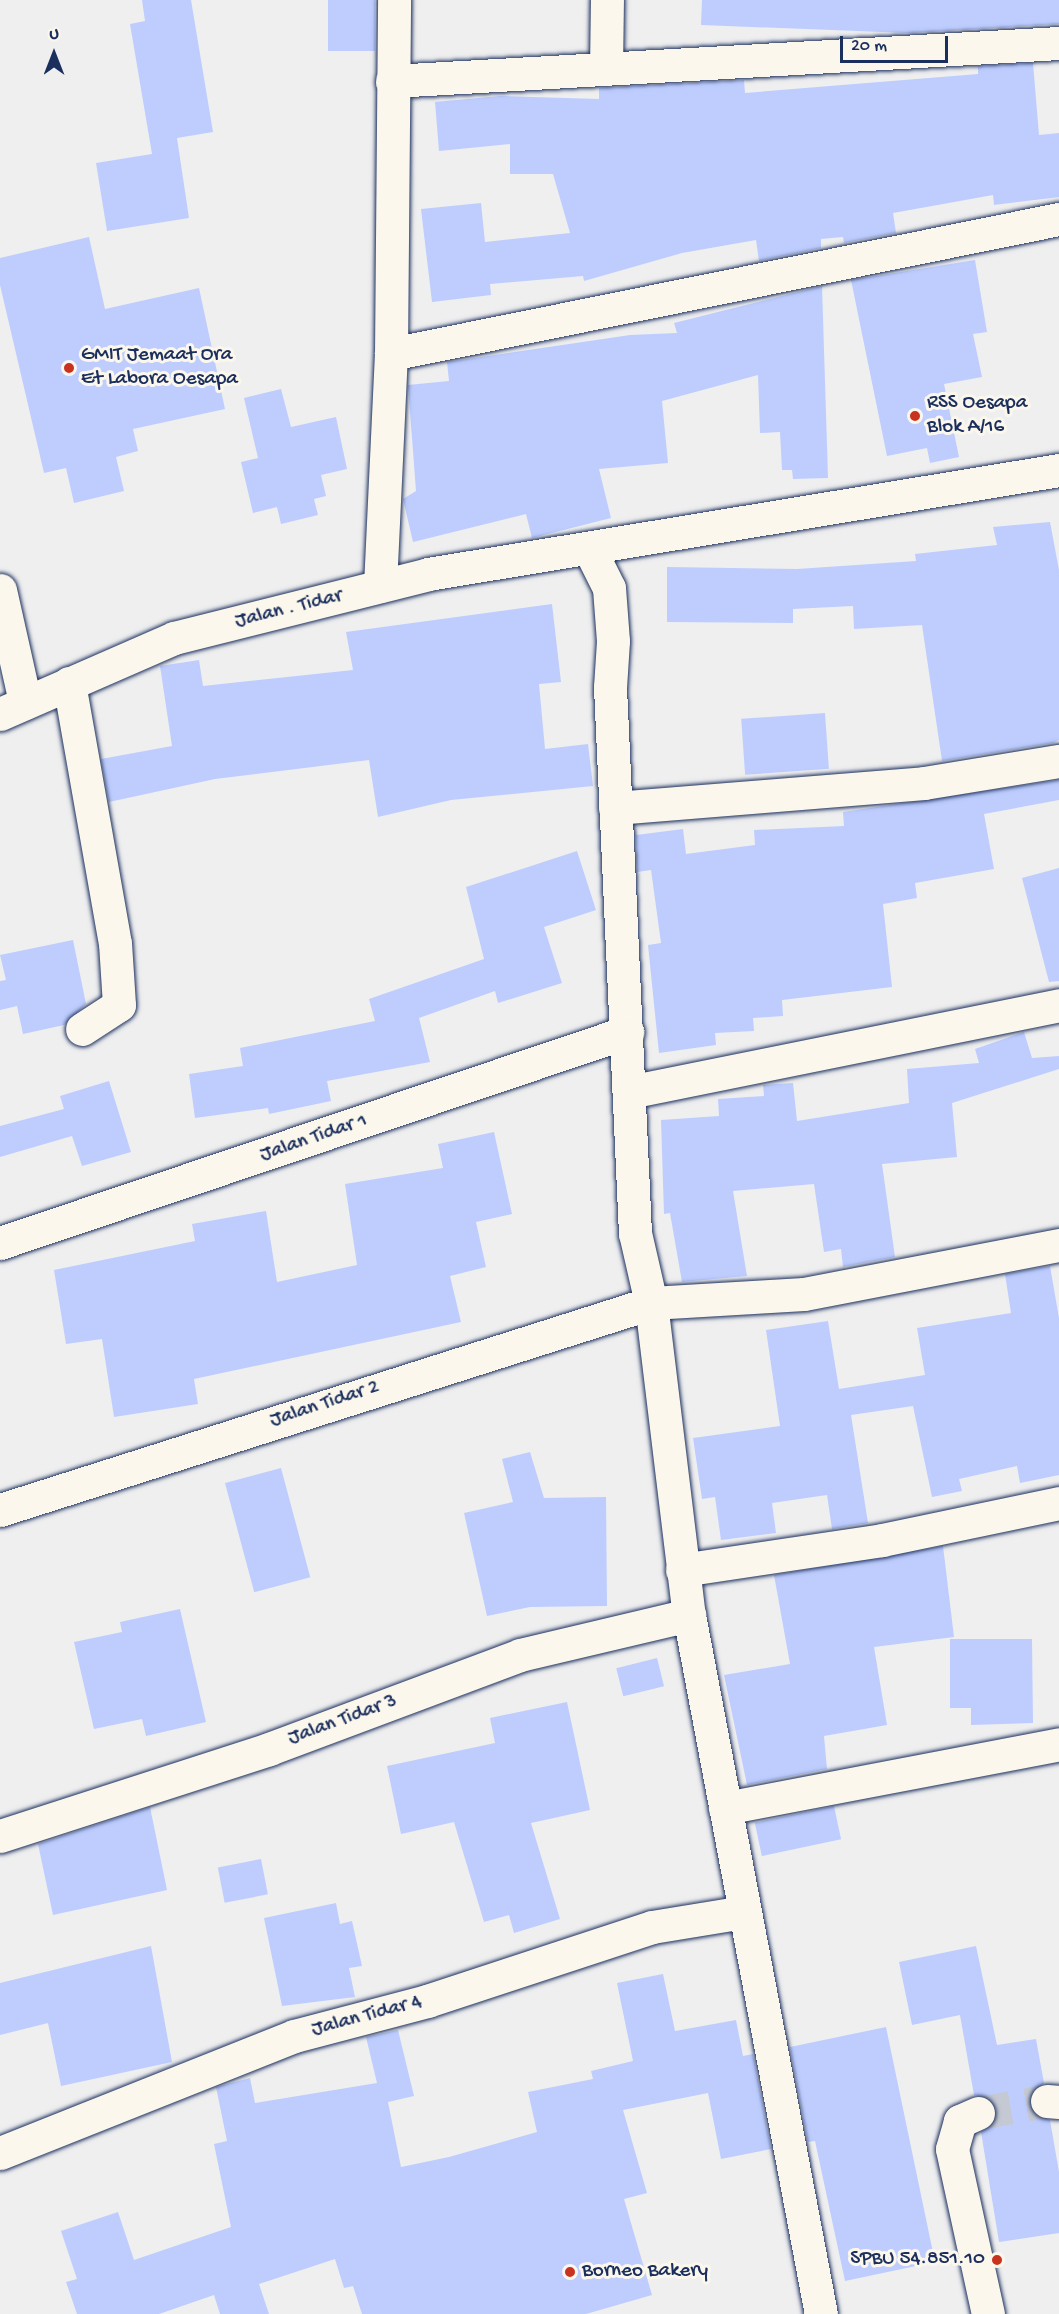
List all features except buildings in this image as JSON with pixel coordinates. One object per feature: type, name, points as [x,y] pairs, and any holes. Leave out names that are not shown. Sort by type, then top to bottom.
[{"type":"street","points":[[380,586],[391,354],[394,0]]},
{"type":"street","points":[[606,69],[607,0]]},
{"type":"street","points":[[392,81],[1059,43]]},
{"type":"street","points":[[391,354],[1059,219]]},
{"type":"street","name":"Jalan . Tidar","points":[[13,708],[174,638],[428,574],[590,550],[1059,470]]},
{"type":"street","points":[[590,550],[609,588],[615,808],[635,1233],[651,1303],[689,1615],[821,2314]]},
{"type":"street","points":[[0,590],[13,708]]},
{"type":"street","points":[[69,683],[115,943],[119,1005],[82,1029]]},
{"type":"street","points":[[615,808],[924,783],[1059,761]]},
{"type":"street","points":[[629,1092],[1059,1005]]},
{"type":"street","name":"Jalan Tidar 1","points":[[0,1243],[627,1032]]},
{"type":"street","name":"Jalan Tidar 2","points":[[0,1510],[651,1303],[804,1294],[1059,1245]]},
{"type":"street","points":[[682,1570],[882,1540],[1059,1503]]},
{"type":"street","name":"Jalan Tidar 3","points":[[0,1836],[269,1749],[520,1655],[689,1615]]},
{"type":"street","points":[[725,1808],[1059,1744]]},
{"type":"street","name":"Jalan Tidar 4","points":[[0,2153],[294,2036],[427,2001],[652,1927],[744,1912]]},
{"type":"street","points":[[978,2113],[960,2121],[952,2149],[988,2314]]},
{"type":"tunnel","points":[[978,2113],[1047,2101]]},
{"type":"place","name":"GMIT Jemaat Ora Et Labora Oesapa","points":[[69,368]]},
{"type":"place","name":"RSS Oesapa Blok A/16","points":[[915,416]]},
{"type":"place","name":"SPBU 54.851.10","points":[[997,2260]]},
{"type":"place","name":"Borneo Bakery","points":[[570,2272]]}]
